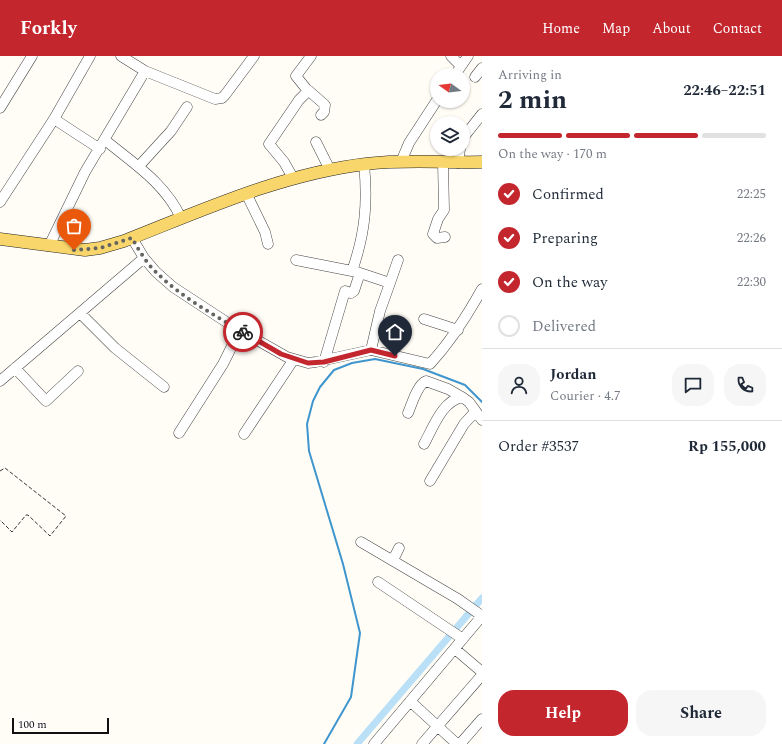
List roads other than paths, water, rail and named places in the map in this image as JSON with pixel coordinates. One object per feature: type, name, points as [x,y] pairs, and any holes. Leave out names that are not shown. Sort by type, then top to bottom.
[{"type":"main road","points":[[0,239],[85,250],[100,248],[132,238],[246,193],[293,178],[364,164],[401,162],[482,162]]},
{"type":"street","points":[[0,108],[32,56]]},
{"type":"street","points":[[0,201],[54,119],[90,56]]},
{"type":"street","points":[[121,56],[145,71],[196,92],[219,99],[225,95],[254,56]]},
{"type":"street","points":[[311,56],[296,76],[308,90],[325,105],[325,110],[321,115]]},
{"type":"street","points":[[451,56],[461,66],[468,56]]},
{"type":"street","points":[[475,77],[482,68]]},
{"type":"street","points":[[49,246],[82,179],[145,71]]},
{"type":"street","points":[[293,178],[284,162],[268,144],[299,100],[307,94],[308,90]]},
{"type":"street","points":[[139,166],[171,131],[187,107]]},
{"type":"street","points":[[401,162],[413,136],[432,108]]},
{"type":"street","points":[[470,129],[482,114]]},
{"type":"street","points":[[54,119],[102,144],[139,166],[153,178],[175,204],[182,218]]},
{"type":"street","points":[[316,142],[330,170]]},
{"type":"street","points":[[458,162],[459,156]]},
{"type":"street","points":[[443,162],[444,210],[438,219],[433,232],[435,237],[445,237]]},
{"type":"street","points":[[324,362],[345,291],[351,293],[354,291],[367,203],[364,164]]},
{"type":"street","points":[[246,193],[260,220],[268,244]]},
{"type":"street","points":[[132,238],[144,258],[156,272],[173,287],[240,330],[281,354],[308,363],[324,362],[371,350],[428,364],[447,345],[458,330],[482,290]]},
{"type":"street","points":[[0,381],[144,258]]},
{"type":"street","points":[[296,260],[356,272],[390,283]]},
{"type":"street","points":[[371,350],[380,311],[398,260]]},
{"type":"street","points":[[80,313],[115,348],[164,387]]},
{"type":"street","points":[[424,319],[458,330]]},
{"type":"street","points":[[178,433],[223,364],[240,330]]},
{"type":"street","points":[[244,434],[294,359]]},
{"type":"street","points":[[15,368],[46,401],[78,371]]},
{"type":"street","points":[[408,412],[424,382],[436,384],[462,397],[469,402],[482,420]]},
{"type":"street","points":[[424,444],[447,404],[462,397]]},
{"type":"street","points":[[430,481],[464,424],[475,412]]},
{"type":"street","points":[[361,542],[393,560],[479,614],[464,639],[374,744]]},
{"type":"street","points":[[393,560],[399,548]]},
{"type":"street","points":[[378,582],[450,628],[464,639]]},
{"type":"street","points":[[422,744],[482,674],[455,649]]},
{"type":"street","points":[[409,703],[436,728],[458,744],[482,719]]},
{"type":"street","points":[[436,728],[449,744]]},
{"type":"waterway","points":[[324,744],[351,697],[360,633],[343,564],[309,451],[307,424],[313,401],[320,387],[334,370],[352,363],[375,359],[423,369],[465,385],[482,402]]},
{"type":"waterway","points":[[357,744],[482,598]]}]
